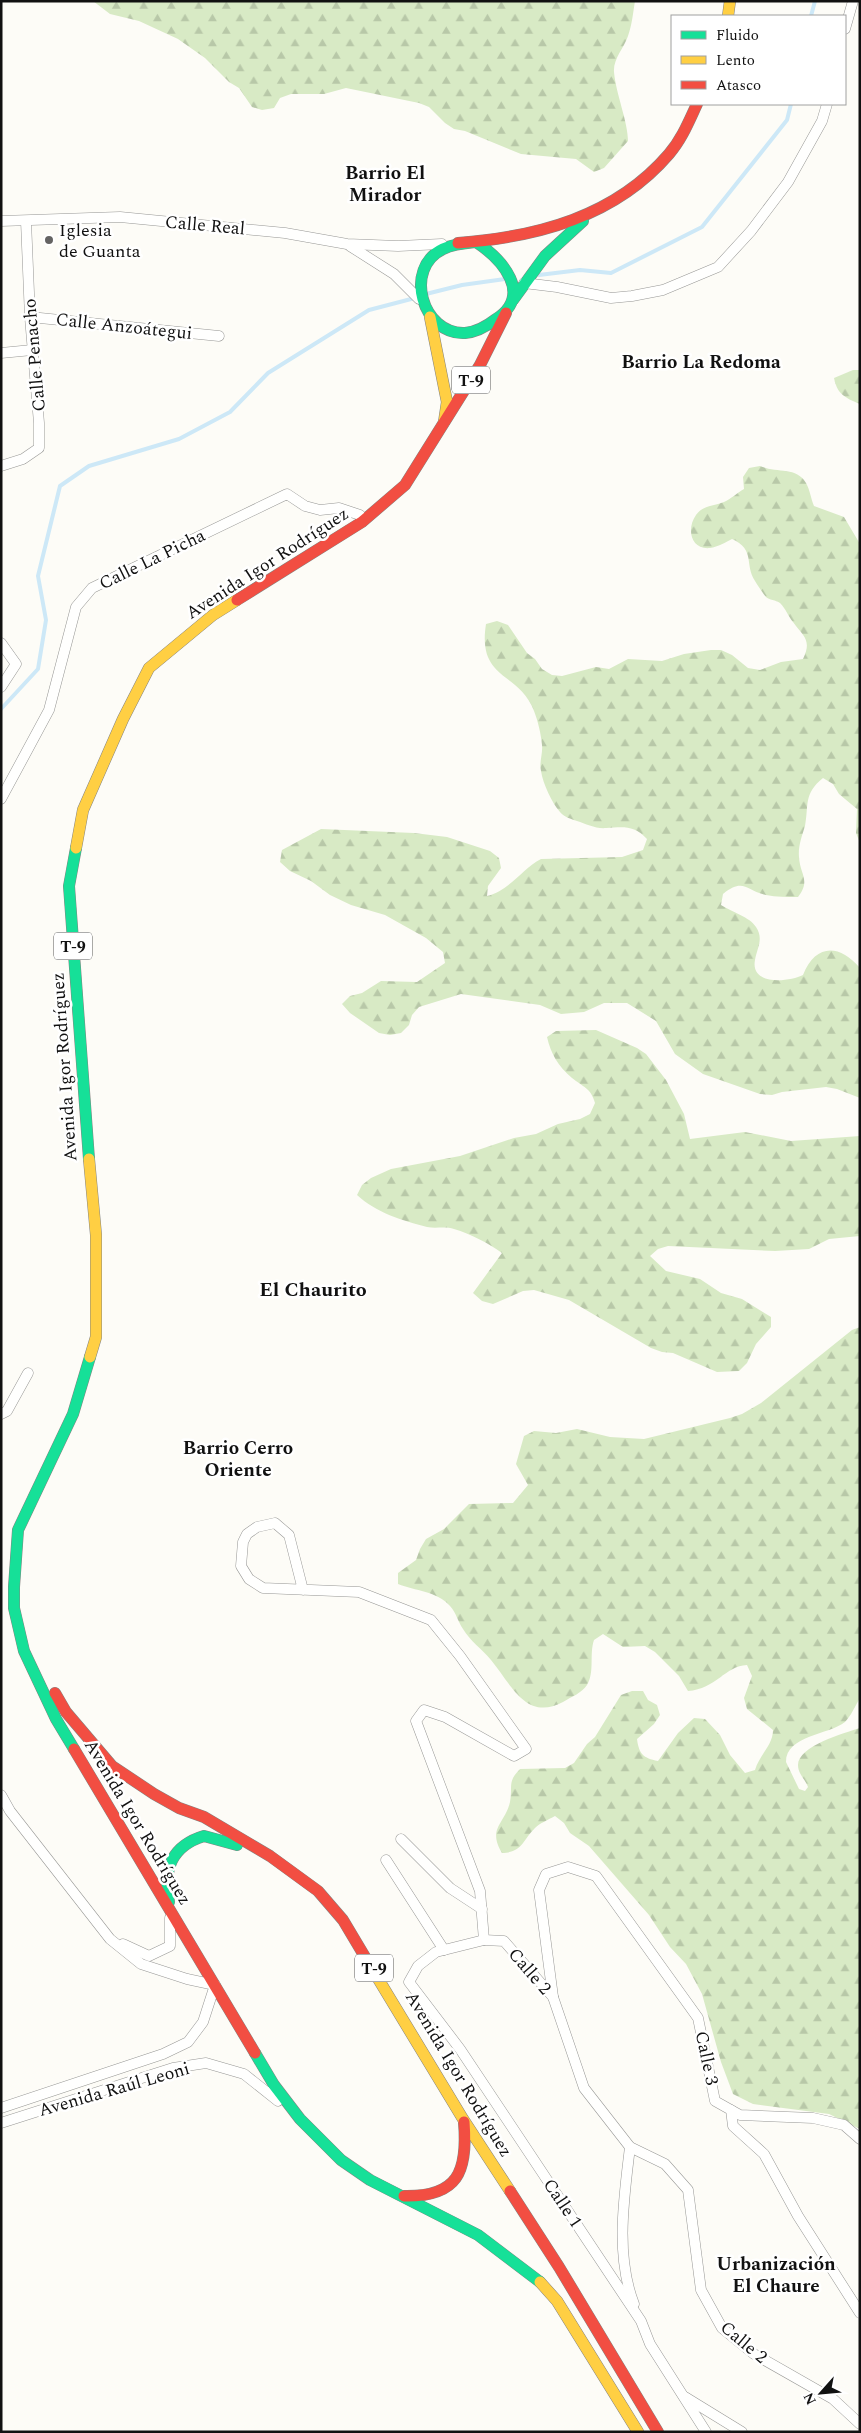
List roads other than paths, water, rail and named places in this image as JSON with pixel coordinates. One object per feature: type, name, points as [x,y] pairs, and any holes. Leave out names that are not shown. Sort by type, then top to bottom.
[{"type":"highway","points":[[728,15],[730,1]]},
{"type":"highway","name":"T-9","points":[[430,317],[420,291],[424,266],[432,256],[448,246],[458,243],[534,234],[561,225],[599,206],[637,184],[670,153],[696,105]]},
{"type":"highway","name":"T-9","points":[[506,313],[521,282],[545,256],[599,206]]},
{"type":"highway","name":"T-9","points":[[458,243],[476,242],[488,248],[502,261],[508,272],[521,282]]},
{"type":"highway","points":[[430,317],[440,325],[462,333],[478,330],[506,313]]},
{"type":"highway","name":"Avenida Igor Rodríguez","points":[[506,313],[480,365],[432,445],[405,485],[362,522],[213,616],[149,668],[122,719],[83,810],[69,886],[84,1113],[96,1235],[96,1337],[73,1414],[18,1530],[14,1587],[18,1628],[24,1652],[56,1719],[274,2085],[300,2119],[341,2160],[370,2180],[397,2195],[478,2235],[536,2277],[557,2301],[638,2432]]},
{"type":"highway","name":"Avenida Igor Rodríguez","points":[[430,317],[447,402],[443,426],[432,445]]},
{"type":"highway","name":"Avenida Igor Rodríguez","points":[[14,1587],[32,1648],[46,1678],[66,1712],[112,1766],[154,1794],[179,1808],[204,1817],[284,1866],[318,1891],[344,1920],[463,2119],[559,2267],[658,2432]]},
{"type":"highway","name":"T-9","points":[[170,1910],[165,1880],[167,1867],[173,1855],[181,1847],[203,1836],[220,1839],[284,1866]]},
{"type":"highway","name":"T-9","points":[[397,2195],[422,2197],[437,2194],[451,2185],[464,2162],[467,2145],[463,2119]]},
{"type":"street","points":[[734,15],[741,1]]},
{"type":"street","points":[[846,26],[853,1]]},
{"type":"street","points":[[521,282],[611,298],[663,290],[718,267],[751,231],[788,182],[822,121],[827,105]]},
{"type":"street","name":"Calle Real","points":[[1,221],[129,218],[285,233],[347,244]]},
{"type":"street","name":"Calle Penacho","points":[[1,466],[23,459],[39,448],[26,221]]},
{"type":"street","points":[[347,244],[398,246],[458,243]]},
{"type":"street","points":[[347,244],[377,261],[407,285],[424,305]]},
{"type":"street","name":"Calle Anzoátegui","points":[[30,317],[219,336]]},
{"type":"street","points":[[1,354],[32,350]]},
{"type":"street","name":"Calle La Picha","points":[[1,799],[49,710],[76,607],[92,588],[286,494],[312,508],[320,510],[339,508],[360,515],[362,522]]},
{"type":"street","points":[[1,643],[16,664],[1,687]]},
{"type":"street","points":[[1,1414],[7,1411],[28,1373]]},
{"type":"street","points":[[303,1590],[289,1535],[275,1523],[256,1527],[248,1534],[241,1553],[242,1566],[249,1579],[264,1588],[303,1590],[359,1592],[431,1620],[460,1656],[526,1749],[514,1756],[445,1717],[424,1710],[416,1721],[480,1891],[484,1940],[444,1950],[386,1860]]},
{"type":"street","points":[[1,1796],[10,1811],[110,1939],[141,1964],[187,1979],[215,1985]]},
{"type":"street","points":[[401,1840],[450,1888],[482,1909]]},
{"type":"street","name":"Calle 3","points":[[553,1997],[539,1890],[546,1874],[568,1867],[596,1876],[698,2018],[715,2101],[731,2110],[733,2126],[764,2154],[798,2216],[860,2313]]},
{"type":"street","points":[[110,1939],[150,1956],[162,1951],[170,1946],[170,1910]]},
{"type":"street","name":"Calle 2","points":[[484,1940],[504,1941],[553,1997],[584,2088],[630,2148],[665,2164],[688,2190],[701,2290],[722,2328],[754,2354],[833,2399],[860,2424]]},
{"type":"street","name":"Calle 1","points":[[444,1950],[436,1952],[418,1966],[409,1982],[460,2049],[641,2321],[650,2344],[706,2432]]},
{"type":"street","name":"Avenida Raúl Leoni","points":[[1,2108],[163,2054],[188,2042],[203,2022],[215,1985]]},
{"type":"street","name":"Avenida Raúl Leoni","points":[[1,2123],[173,2068],[206,2063],[244,2074],[300,2119]]},
{"type":"street","points":[[731,2110],[740,2115],[813,2118],[844,2126],[860,2139]]},
{"type":"street","points":[[630,2148],[623,2210],[627,2284],[641,2321]]},
{"type":"street","points":[[682,2394],[742,2432]]},
{"type":"waterway","points":[[811,15],[815,1]]},
{"type":"waterway","points":[[539,275],[580,270],[611,273],[702,227],[787,120],[791,105]]},
{"type":"waterway","points":[[426,294],[462,285],[505,279]]},
{"type":"waterway","points":[[1,709],[38,669],[46,620],[38,576],[60,486],[89,466],[179,439],[230,412],[268,373],[369,310],[415,298]]},
{"type":"place","name":"Iglesia de Guanta","points":[[49,240]]},
{"type":"district","name":"Barrio El Mirador","points":[[385,183]]},
{"type":"district","name":"Barrio La Redoma","points":[[701,361]]},
{"type":"district","name":"El Chaurito","points":[[313,1289]]},
{"type":"district","name":"Barrio Cerro Oriente","points":[[238,1458]]},
{"type":"district","name":"Urbanización El Chaure","points":[[776,2274]]}]
